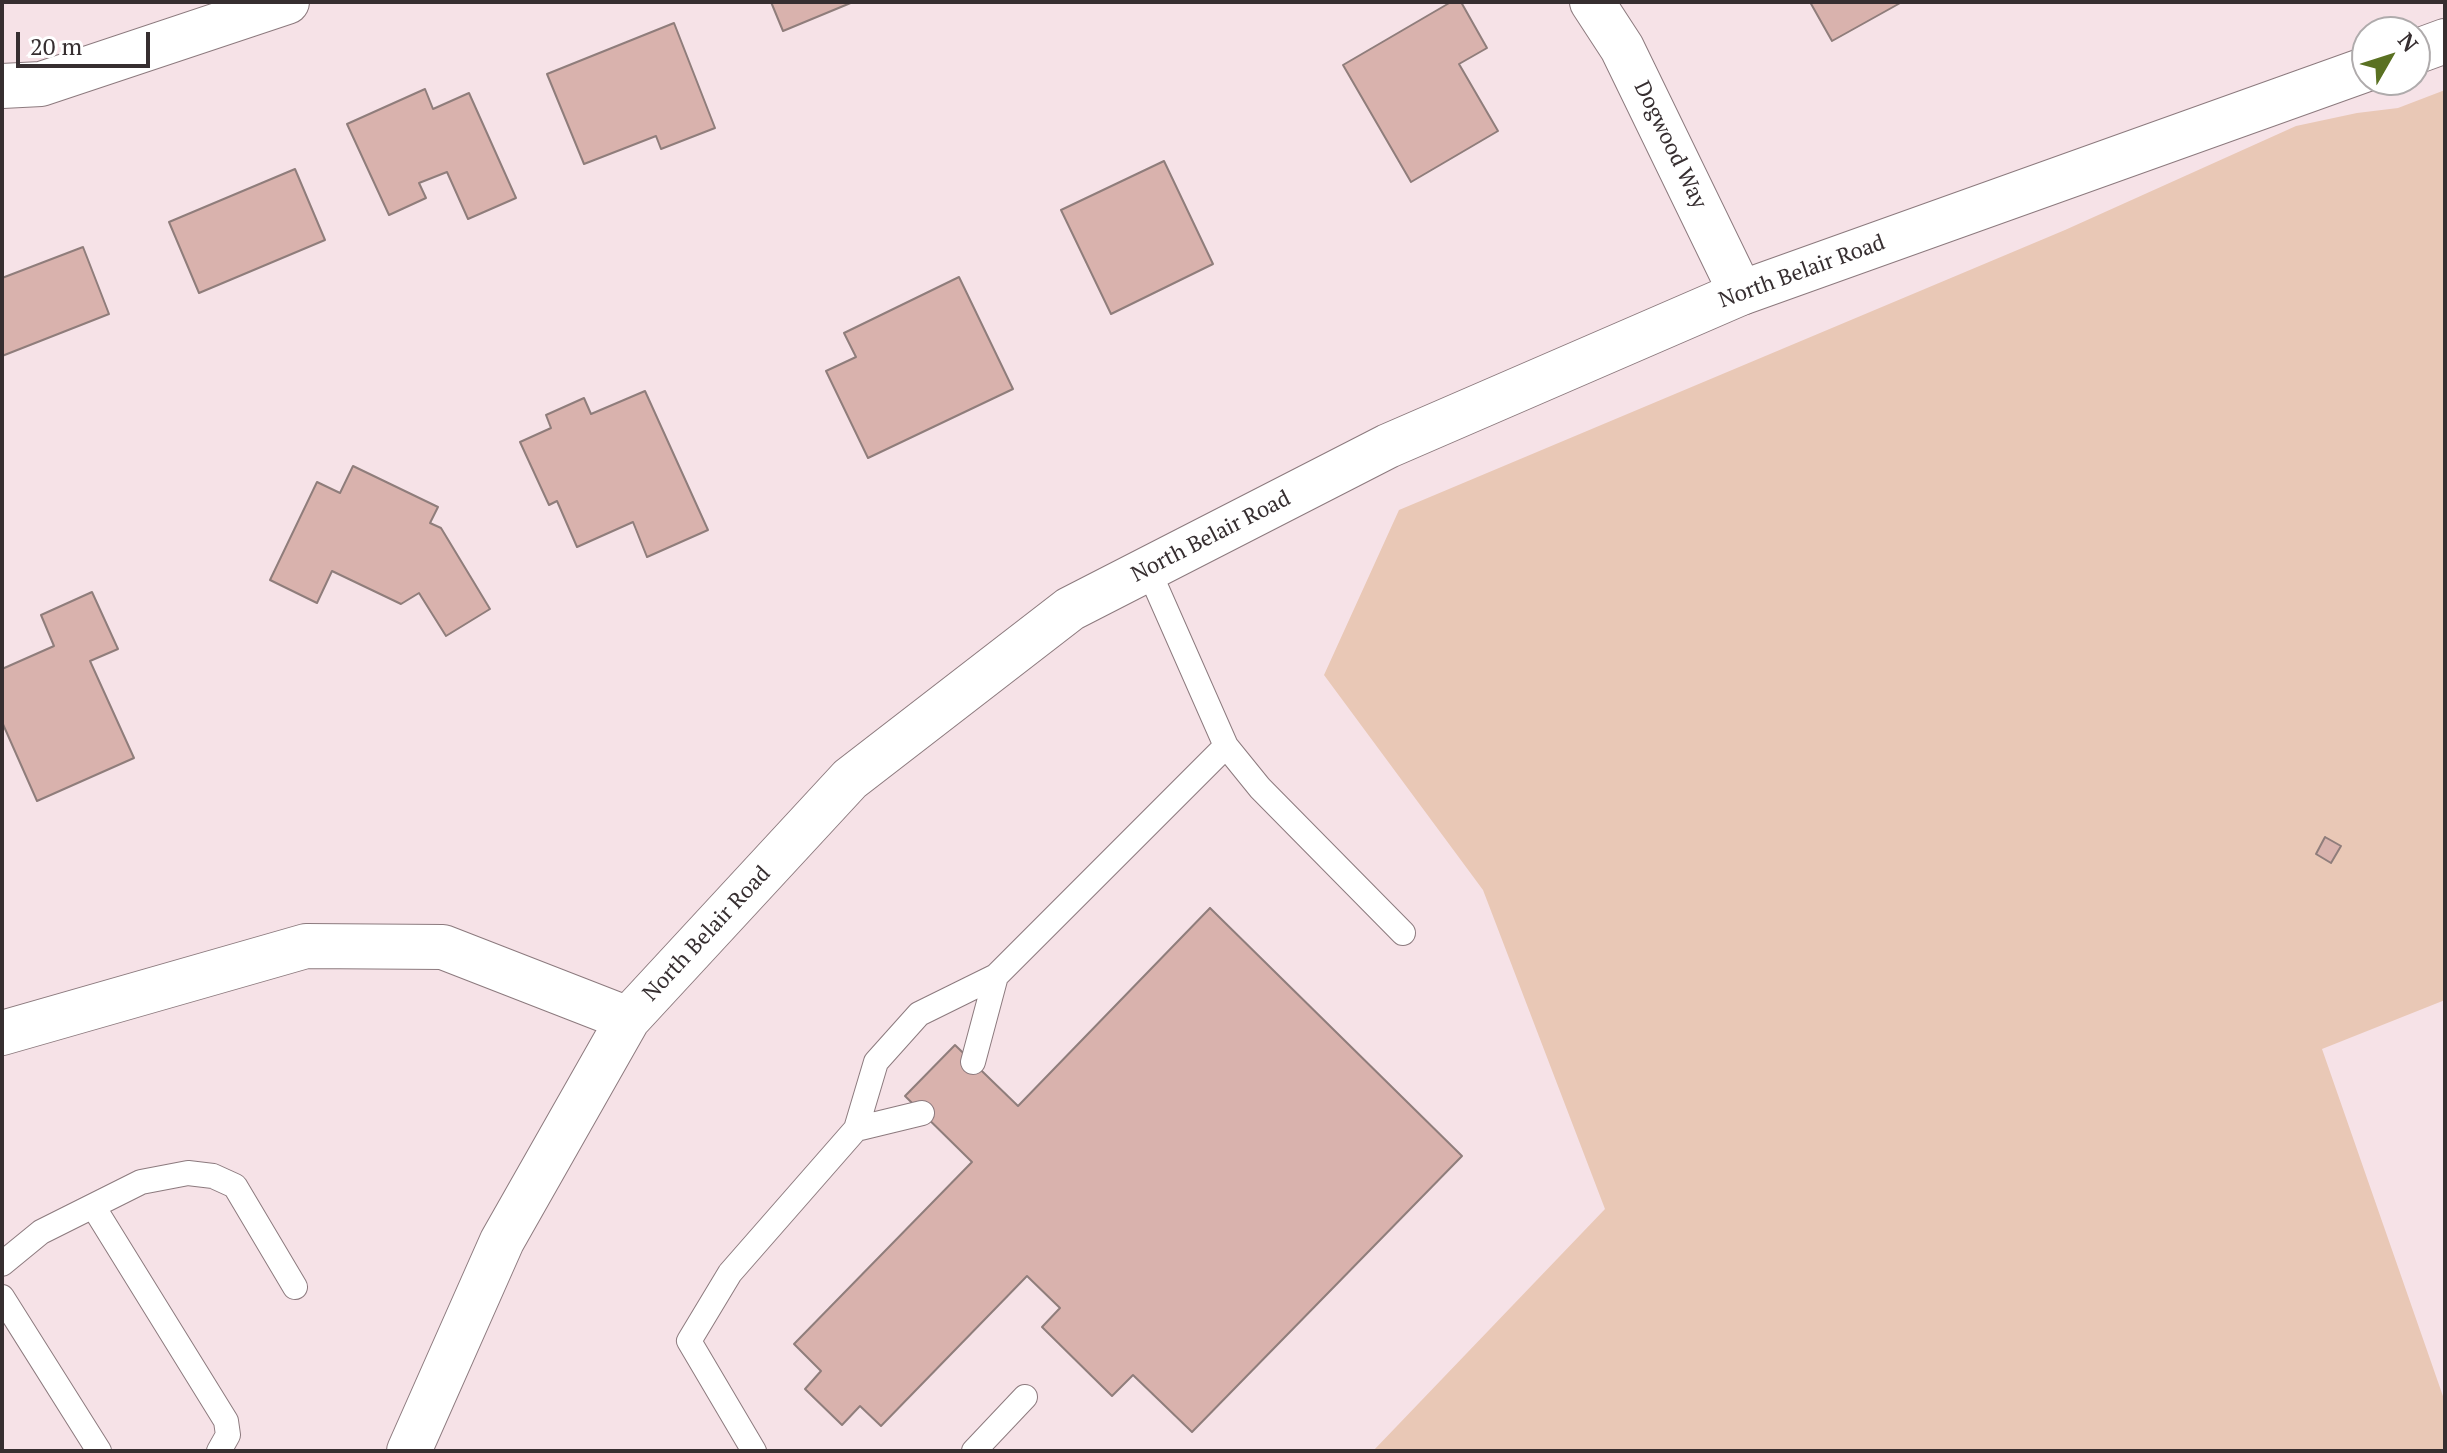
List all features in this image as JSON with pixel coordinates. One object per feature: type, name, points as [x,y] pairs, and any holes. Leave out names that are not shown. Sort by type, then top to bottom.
[{"type":"street","points":[[2,86],[41,84],[287,2]]},
{"type":"street","name":"Dogwood Way","points":[[1592,2],[1622,48],[1741,293]]},
{"type":"street","name":"North Belair Road","points":[[409,1451],[502,1241],[628,1019],[850,779],[1070,609],[1388,446],[1741,293],[2351,75]]},
{"type":"street","points":[[2,1033],[306,946],[443,947],[628,1019]]},
{"type":"lane","points":[[1148,569],[1226,746],[1260,788],[1403,933]]},
{"type":"lane","points":[[754,1451],[689,1341],[730,1273],[856,1129],[876,1062],[919,1014],[996,976],[1226,746]]},
{"type":"lane","points":[[973,1062],[996,976]]},
{"type":"lane","points":[[856,1129],[922,1113]]},
{"type":"lane","points":[[2,1264],[41,1232],[141,1182],[188,1173],[213,1176],[235,1186],[295,1287]]},
{"type":"lane","points":[[93,1206],[226,1421],[228,1435],[219,1451]]},
{"type":"lane","points":[[2,1297],[99,1451]]},
{"type":"lane","points":[[974,1451],[1025,1397]]},
{"type":"shaded area","points":[[2445,90],[2445,1000],[2322,1049],[2445,1402],[2445,1451],[1373,1451],[1605,1209],[1483,890],[1324,675],[1399,510],[2065,230],[2296,126],[2398,108]]},
{"type":"building","points":[[771,2],[853,2],[783,31]]},
{"type":"building","points":[[1451,2],[1461,2],[1487,48],[1459,64],[1498,131],[1411,182],[1343,65]]},
{"type":"building","points":[[1810,2],[1902,2],[1832,41]]},
{"type":"building","points":[[674,23],[715,128],[661,149],[656,136],[584,164],[547,74]]},
{"type":"building","points":[[425,89],[433,109],[469,93],[516,198],[468,219],[447,172],[419,183],[426,198],[389,215],[347,124]]},
{"type":"building","points":[[1164,161],[1213,264],[1111,314],[1061,210]]},
{"type":"building","points":[[295,169],[325,240],[199,293],[169,222]]},
{"type":"building","points":[[83,247],[109,314],[2,356],[2,278]]},
{"type":"building","points":[[959,277],[1013,389],[868,458],[826,371],[856,357],[844,333]]},
{"type":"building","points":[[645,391],[708,530],[647,557],[633,522],[577,547],[557,501],[549,505],[520,442],[551,428],[546,415],[584,398],[591,414]]},
{"type":"building","points":[[353,466],[438,507],[430,523],[441,528],[490,609],[446,636],[419,593],[401,604],[332,571],[317,603],[270,580],[317,482],[340,493]]},
{"type":"building","points":[[92,592],[118,649],[90,661],[134,758],[37,801],[2,722],[2,669],[54,646],[41,615]]},
{"type":"building","points":[[2325,837],[2341,846],[2331,863],[2316,854]]},
{"type":"building","points":[[1210,908],[1462,1156],[1192,1432],[1133,1375],[1112,1396],[1042,1327],[1060,1308],[1027,1276],[881,1426],[860,1406],[842,1425],[805,1389],[821,1371],[794,1344],[972,1162],[905,1096],[955,1045],[1018,1106]]}]
